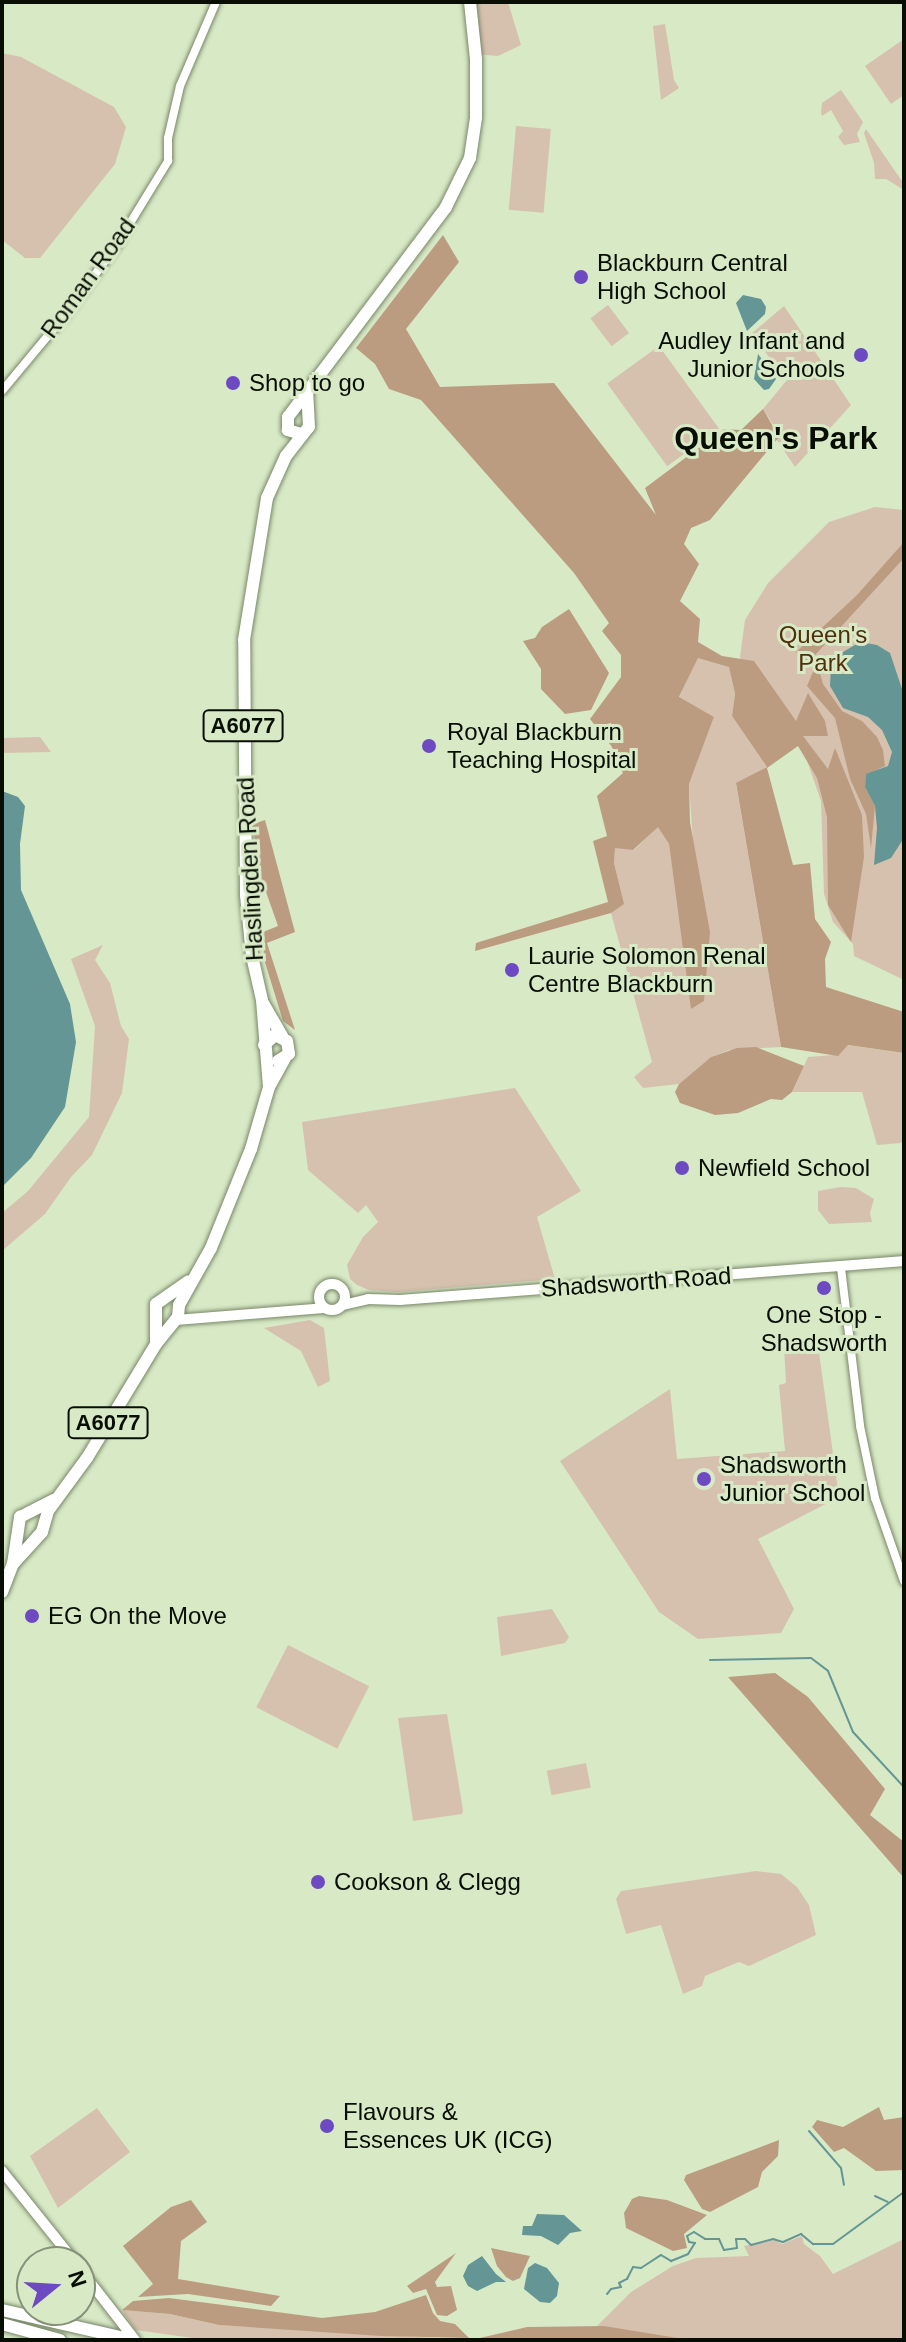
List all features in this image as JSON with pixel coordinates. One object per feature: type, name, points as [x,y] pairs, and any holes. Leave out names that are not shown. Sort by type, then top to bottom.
[{"type":"highway","name":"A6077","points":[[307,391],[309,427],[295,432],[286,421],[291,413],[307,391],[446,207],[470,158],[476,118],[476,54],[470,2]]},
{"type":"highway","points":[[291,413],[298,411],[307,416]]},
{"type":"highway","name":"Haslingden Road","points":[[269,1087],[262,1000],[252,956],[246,895],[244,642],[267,498],[295,432]]},
{"type":"highway","name":"Haslingden Road","points":[[262,1000],[283,1037]]},
{"type":"highway","points":[[283,1037],[271,1036],[264,1049],[274,1061],[285,1058]]},
{"type":"highway","name":"A6077","points":[[283,1037],[289,1045],[285,1058]]},
{"type":"highway","name":"Haslingden Road","points":[[179,1305],[190,1280],[211,1248],[232,1198],[269,1087],[285,1058]]},
{"type":"highway","name":"Haslingden Road","points":[[162,1298],[190,1280]]},
{"type":"highway","name":"A6077","points":[[156,1344],[154,1307],[162,1298]]},
{"type":"highway","points":[[162,1298],[170,1298],[179,1305]]},
{"type":"highway","name":"A6077","points":[[13,1564],[42,1532],[44,1521],[57,1499],[87,1458],[156,1344],[175,1321],[179,1305]]},
{"type":"highway","points":[[157,1319],[167,1324],[175,1321]]},
{"type":"highway","name":"A6077","points":[[2,1592],[13,1564],[20,1517],[57,1499]]},
{"type":"highway","points":[[31,1511],[44,1521]]},
{"type":"highway","points":[[18,1529],[26,1538],[35,1538]]},
{"type":"highway","points":[[4,2310],[134,2340]]},
{"type":"highway","points":[[2,2324],[60,2340]]},
{"type":"main road","name":"Shadsworth Road","points":[[175,1321],[293,1309],[324,1308],[332,1311],[368,1299],[400,1300],[904,1261]]},
{"type":"main road","name":"Shadsworth Road","points":[[293,1309],[331,1284],[368,1299]]},
{"type":"main road","points":[[343,1288],[346,1297],[343,1305]]},
{"type":"main road","points":[[322,1289],[319,1297],[324,1308]]},
{"type":"main road","points":[[179,1305],[204,1317]]},
{"type":"main road","points":[[2,2171],[62,2246]]},
{"type":"main road","points":[[96,2290],[134,2340]]},
{"type":"street","name":"Roman Road","points":[[2,391],[108,258],[168,161],[168,138],[180,86],[216,2]]},
{"type":"street","points":[[841,1268],[860,1426],[875,1498],[904,1581]]},
{"type":"green space","points":[[470,2],[508,2],[521,45],[498,56],[476,54]]},
{"type":"green space","points":[[665,24],[674,80],[679,88],[661,100],[653,26]]},
{"type":"green space","points":[[904,39],[904,95],[891,104],[865,66]]},
{"type":"green space","points":[[2,53],[21,57],[114,107],[126,127],[115,164],[40,258],[25,258],[2,240]]},
{"type":"green space","points":[[841,90],[863,122],[857,134],[860,142],[844,145],[838,137],[843,131],[831,110],[822,116],[822,103]]},
{"type":"green space","points":[[516,126],[551,129],[544,213],[509,210]]},
{"type":"green space","points":[[866,129],[904,184],[904,190],[886,179],[875,179],[874,163],[864,133]]},
{"type":"green space","points":[[608,305],[629,333],[611,346],[590,318]]},
{"type":"green space","points":[[784,306],[851,405],[795,467],[770,430],[774,426],[763,409],[787,380],[751,334]]},
{"type":"green space","points":[[659,346],[719,429],[667,466],[607,384]]},
{"type":"green space","name":"Queen's Park","points":[[875,507],[904,510],[904,980],[854,956],[853,944],[833,922],[824,894],[821,801],[804,752],[748,696],[740,657],[745,620],[768,583],[829,522]]},
{"type":"green space","points":[[698,657],[729,666],[735,694],[732,716],[767,767],[736,784],[781,1047],[729,1050],[711,1057],[679,1084],[643,1088],[634,1077],[652,1062],[611,913],[623,903],[614,863],[615,847],[634,850],[658,826],[669,844],[692,1008],[704,1001],[689,784],[714,717],[679,698]]},
{"type":"green space","points":[[40,737],[51,752],[2,753],[2,738]]},
{"type":"green space","points":[[103,945],[95,960],[110,983],[121,1026],[129,1039],[122,1093],[92,1155],[71,1177],[45,1214],[2,1251],[2,1213],[28,1191],[89,1117],[95,1026],[71,959]]},
{"type":"green space","points":[[847,1045],[904,1053],[904,1138],[901,1143],[877,1145],[862,1092],[792,1092],[808,1057],[833,1055]]},
{"type":"green space","points":[[515,1088],[581,1191],[537,1217],[555,1279],[398,1292],[369,1290],[357,1285],[350,1279],[347,1265],[363,1237],[378,1222],[366,1205],[358,1213],[308,1170],[302,1122]]},
{"type":"green space","points":[[856,1188],[874,1199],[870,1213],[872,1222],[829,1224],[818,1210],[818,1191]]},
{"type":"green space","points":[[310,1320],[324,1328],[330,1381],[318,1387],[301,1351],[264,1328]]},
{"type":"green space","name":"Shadsworth Junior School","points":[[818,1345],[839,1497],[758,1539],[794,1609],[781,1633],[698,1639],[659,1612],[560,1461],[670,1389],[677,1459],[785,1451],[779,1385],[786,1383],[784,1347]]},
{"type":"green space","points":[[552,1609],[569,1637],[565,1643],[501,1656],[497,1617]]},
{"type":"green space","points":[[288,1645],[369,1686],[337,1749],[256,1707]]},
{"type":"green space","points":[[447,1714],[462,1814],[413,1821],[398,1718]]},
{"type":"green space","points":[[586,1763],[591,1788],[552,1795],[547,1771]]},
{"type":"green space","points":[[756,1871],[781,1874],[797,1887],[809,1905],[816,1935],[749,1966],[739,1962],[705,1976],[702,1986],[683,1994],[661,1925],[626,1934],[616,1899],[621,1891]]},
{"type":"green space","points":[[97,2108],[130,2152],[58,2208],[30,2156]]},
{"type":"green space","points":[[802,2236],[804,2244],[820,2256],[833,2274],[904,2239],[904,2340],[690,2340],[597,2326],[631,2292],[673,2266],[696,2258],[749,2256],[744,2246],[774,2240],[782,2244]]},
{"type":"green space","points":[[122,2310],[170,2314],[219,2325],[469,2340],[207,2340],[135,2330]]},
{"type":"shaded area","points":[[443,235],[459,262],[406,329],[440,387],[554,383],[656,515],[645,488],[724,429],[741,430],[763,409],[779,437],[710,520],[691,528],[684,544],[699,564],[680,601],[700,619],[698,642],[722,656],[754,661],[796,721],[808,693],[825,721],[828,736],[803,736],[828,769],[835,748],[862,815],[864,857],[851,942],[828,905],[827,817],[817,778],[798,746],[767,768],[793,865],[810,863],[815,919],[831,942],[825,959],[826,987],[904,1012],[904,1053],[848,1045],[838,1056],[781,1047],[736,783],[767,767],[732,716],[735,694],[729,667],[698,658],[679,697],[714,717],[689,784],[690,822],[710,932],[704,1001],[691,1009],[669,844],[658,827],[633,850],[615,848],[614,863],[624,904],[611,913],[475,951],[476,943],[608,902],[593,841],[607,836],[597,796],[623,773],[614,760],[612,747],[590,719],[621,677],[621,655],[602,631],[609,623],[574,573],[421,400],[389,389],[375,364],[356,348]]},
{"type":"shaded area","points":[[904,542],[904,558],[806,665],[796,652],[857,595]]},
{"type":"shaded area","points":[[569,609],[609,673],[591,710],[565,714],[541,689],[541,669],[523,641],[535,638],[542,627]]},
{"type":"shaded area","points":[[817,662],[823,684],[842,711],[862,721],[877,737],[883,750],[885,766],[866,775],[865,787],[875,806],[871,848],[866,814],[850,779],[835,718],[807,686]]},
{"type":"shaded area","points":[[265,820],[295,932],[267,943],[295,1030],[283,1021],[264,959],[263,932],[278,926],[258,869],[253,824]]},
{"type":"shaded area","points":[[756,1047],[804,1066],[792,1092],[782,1100],[771,1099],[738,1113],[715,1115],[680,1103],[675,1092],[679,1084],[711,1057],[737,1048]]},
{"type":"shaded area","points":[[775,1673],[808,1697],[885,1789],[870,1815],[904,1842],[904,1878],[728,1677]]},
{"type":"shaded area","points":[[879,2107],[884,2120],[904,2117],[904,2170],[876,2171],[844,2148],[834,2152],[812,2127],[817,2120],[843,2127]]},
{"type":"shaded area","points":[[779,2140],[778,2156],[762,2172],[758,2187],[710,2212],[702,2209],[684,2180],[686,2175]]},
{"type":"shaded area","points":[[639,2196],[667,2200],[707,2215],[684,2234],[687,2248],[673,2251],[626,2228],[624,2213],[632,2199]]},
{"type":"shaded area","points":[[191,2200],[207,2222],[181,2241],[178,2279],[280,2296],[271,2306],[188,2294],[138,2297],[153,2284],[123,2246],[171,2207]]},
{"type":"shaded area","points":[[491,2248],[530,2256],[520,2278],[513,2281],[506,2277],[497,2266]]},
{"type":"shaded area","points":[[456,2253],[435,2282],[437,2287],[451,2286],[457,2310],[447,2316],[437,2315],[426,2289],[413,2293],[407,2286]]},
{"type":"shaded area","points":[[426,2295],[440,2321],[455,2324],[469,2338],[381,2336],[219,2325],[170,2314],[122,2310],[133,2301],[169,2298],[322,2318],[375,2312]]},
{"type":"shaded area","points":[[604,2326],[690,2340],[471,2340],[527,2327]]},
{"type":"water","points":[[743,295],[761,299],[766,307],[765,314],[747,331],[736,303]]},
{"type":"water","points":[[758,354],[776,379],[769,389],[764,390],[754,379]]},
{"type":"water","points":[[860,642],[877,645],[890,653],[904,695],[904,838],[891,858],[874,865],[877,828],[875,806],[865,787],[866,774],[888,766],[892,752],[882,730],[868,717],[843,708],[830,686],[831,665],[843,652]]},
{"type":"water","points":[[2,791],[18,797],[25,806],[20,844],[21,890],[70,1004],[76,1042],[65,1107],[31,1158],[2,1187]]},
{"type":"water","points":[[537,2214],[564,2215],[582,2231],[570,2233],[558,2245],[541,2236],[522,2235],[523,2226],[532,2226]]},
{"type":"water","points":[[482,2256],[506,2282],[496,2282],[477,2291],[468,2286],[463,2276],[468,2265]]},
{"type":"water","points":[[535,2263],[547,2268],[559,2283],[557,2296],[550,2303],[540,2302],[524,2289],[528,2268]]},
{"type":"waterway","points":[[710,1660],[811,1658],[828,1671],[853,1732],[904,1787]]},
{"type":"waterway","points":[[809,2131],[841,2168],[844,2185]]},
{"type":"waterway","points":[[607,2294],[611,2289],[621,2287],[619,2283],[627,2279],[633,2267],[641,2268],[661,2255],[671,2261],[688,2254],[695,2243],[689,2242],[687,2236],[694,2232],[705,2239],[719,2239],[724,2250],[737,2248],[736,2239],[745,2239],[751,2245],[773,2239],[783,2242],[801,2234],[813,2244],[833,2244],[904,2192]]},
{"type":"waterway","points":[[875,2196],[888,2202]]},
{"type":"place","name":"Blackburn Central High School","points":[[581,277]]},
{"type":"place","name":"Audley Infant and Junior Schools","points":[[861,355]]},
{"type":"place","name":"Shop to go","points":[[233,383]]},
{"type":"place","name":"Royal Blackburn Teaching Hospital","points":[[429,746]]},
{"type":"place","name":"Laurie Solomon Renal Centre Blackburn","points":[[512,970]]},
{"type":"place","name":"Newfield School","points":[[682,1168]]},
{"type":"place","name":"One Stop - Shadsworth","points":[[824,1288]]},
{"type":"place","name":"Shadsworth Junior School","points":[[704,1479]]},
{"type":"place","name":"EG On the Move","points":[[32,1616]]},
{"type":"place","name":"Cookson & Clegg","points":[[318,1882]]},
{"type":"place","name":"Flavours & Essences UK (ICG)","points":[[327,2126]]},
{"type":"district","name":"Queen's Park","points":[[776,438]]}]
